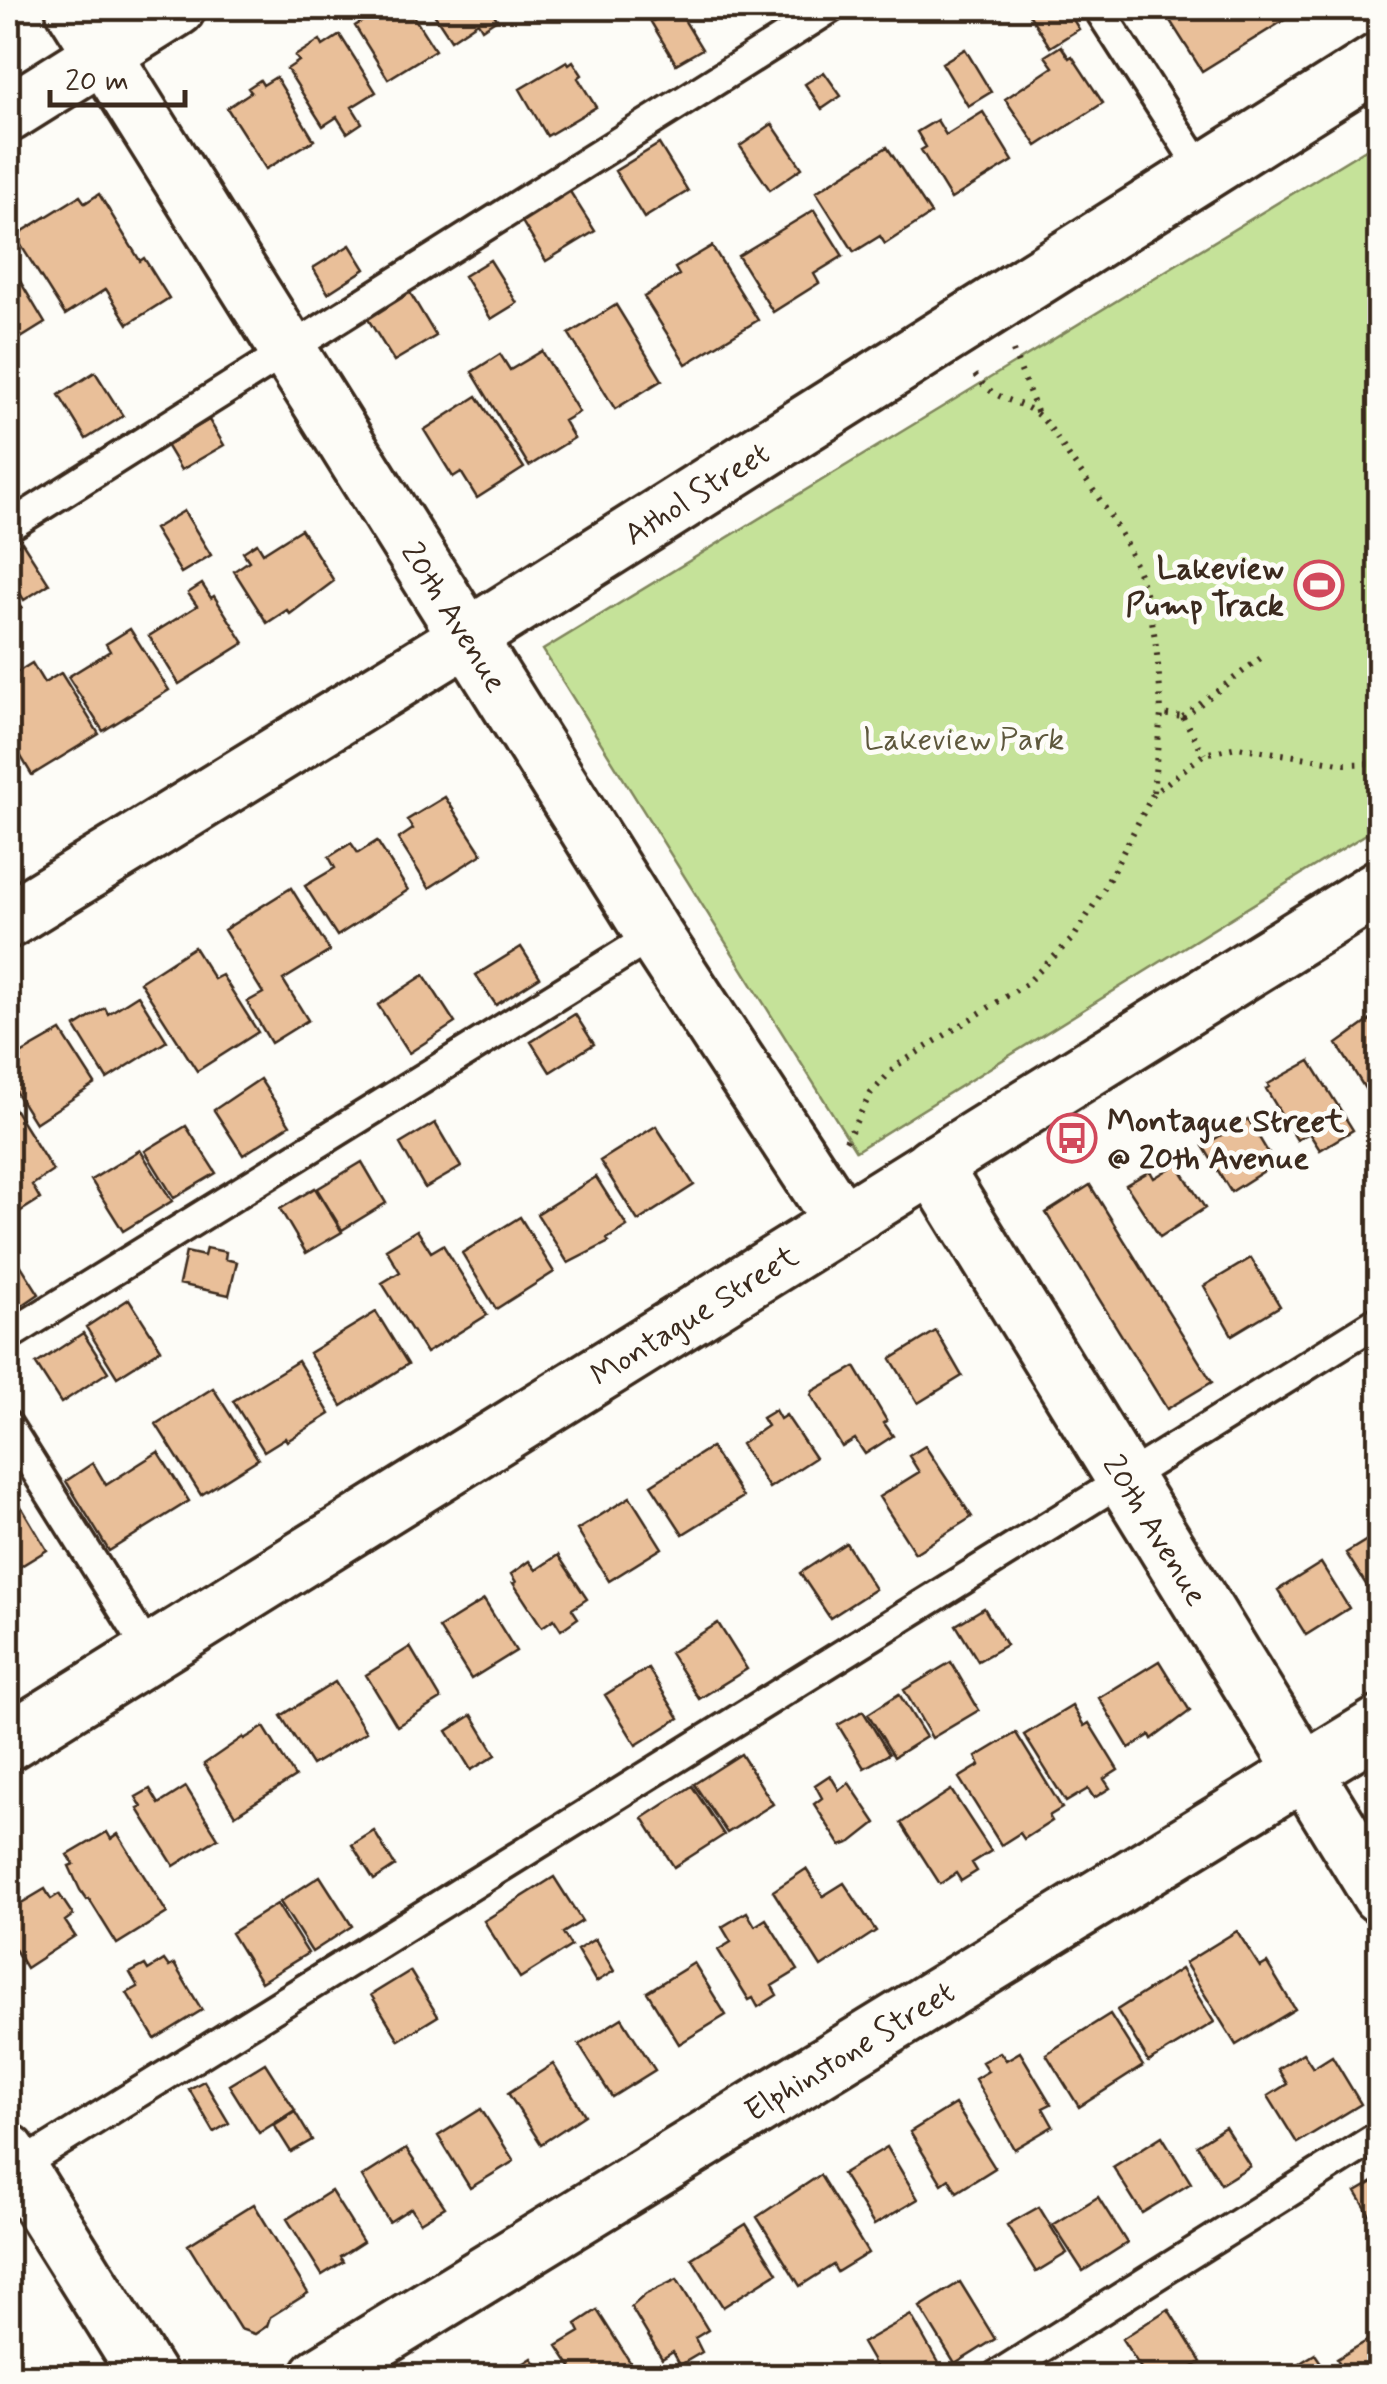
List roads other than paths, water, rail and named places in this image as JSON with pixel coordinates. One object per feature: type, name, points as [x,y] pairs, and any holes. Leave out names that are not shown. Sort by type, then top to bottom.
[{"type":"street","name":"20th Avenue","points":[[74,8],[654,935],[842,1222]]},
{"type":"street","points":[[8,114],[177,8]]},
{"type":"street","name":"Athol Street","points":[[8,920],[468,637],[1380,61]]},
{"type":"street","name":"Montague Street","points":[[8,1742],[1380,886]]},
{"type":"street","name":"20th Avenue","points":[[932,1165],[1380,1895]]},
{"type":"street","name":"Elphinstone Street","points":[[319,2376],[1380,1724]]},
{"type":"street","points":[[12,2160],[148,2376]]},
{"type":"lane","points":[[8,527],[831,8]]},
{"type":"lane","points":[[1098,8],[1203,172]]},
{"type":"lane","points":[[8,1336],[654,935]]},
{"type":"lane","points":[[12,2160],[1380,1320]]},
{"type":"lane","points":[[8,1426],[150,1654]]},
{"type":"lane","points":[[996,2376],[1380,2135]]},
{"type":"place","name":"Lakeview Pump Track","points":[[1319,585]]},
{"type":"place","name":"Montague Street @ 20th Avenue","points":[[1072,1138]]},
{"type":"park label","name":"Lakeview Park","points":[[964,738]]}]
